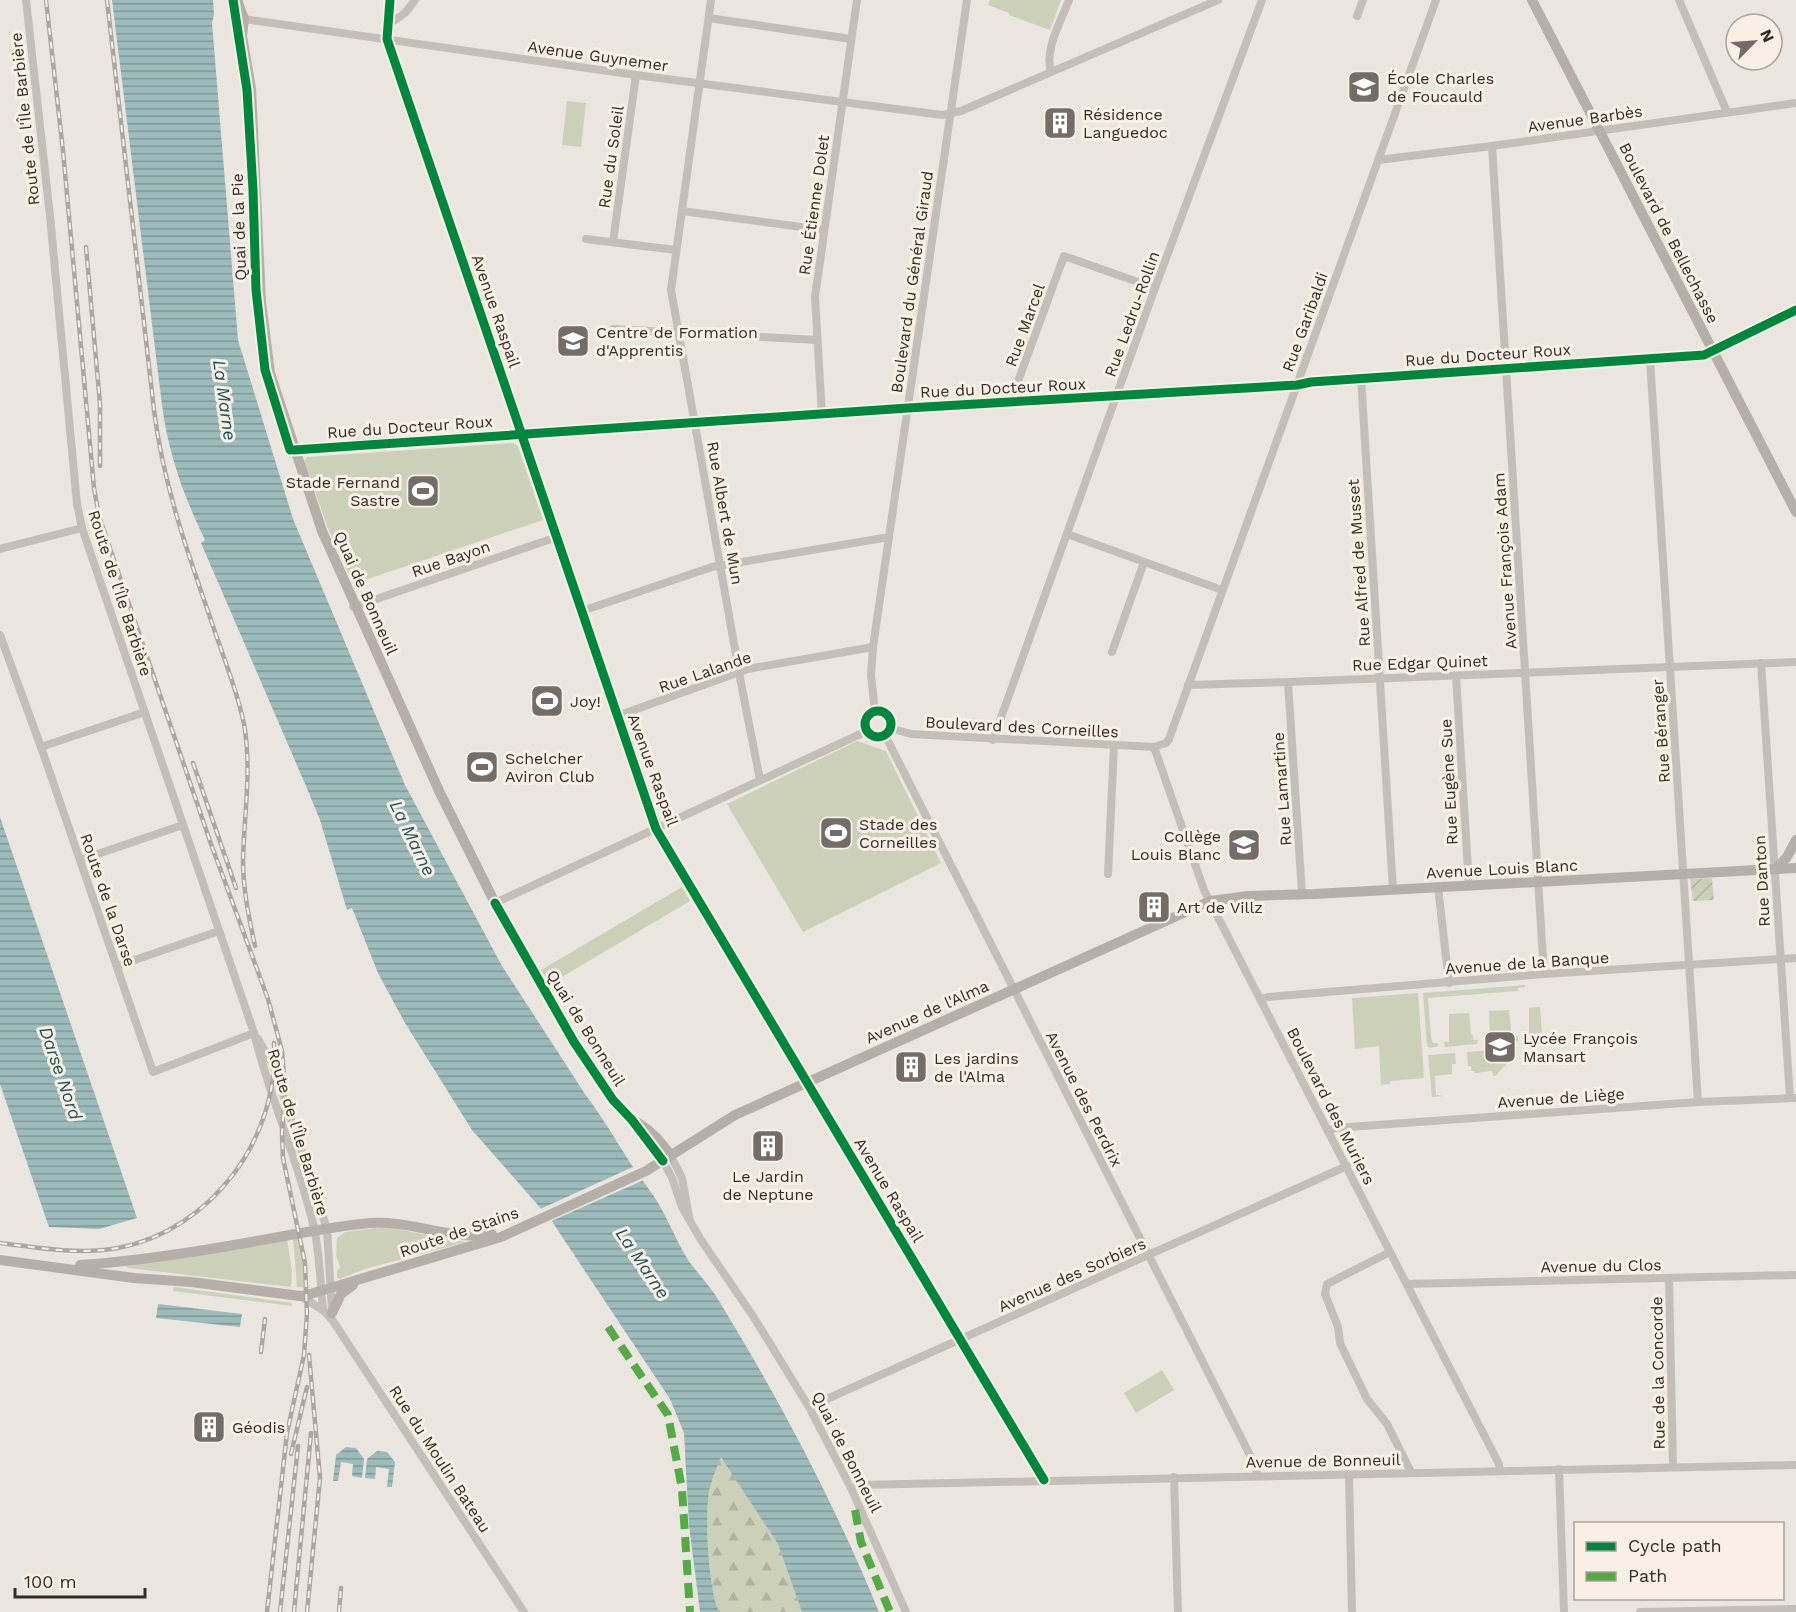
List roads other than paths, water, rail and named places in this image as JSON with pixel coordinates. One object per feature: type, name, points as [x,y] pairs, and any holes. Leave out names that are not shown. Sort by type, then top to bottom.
[{"type":"main road","name":"Quai de la Pie","points":[[237,0],[244,19],[242,36],[251,88],[263,332],[273,389],[294,450]]},
{"type":"main road","name":"Boulevard de Bellechasse","points":[[1532,0],[1796,510]]},
{"type":"main road","name":"Quai de Bonneuil","points":[[294,450],[322,531],[355,606],[440,793],[495,903],[574,1042],[610,1095],[667,1159]]},
{"type":"main road","points":[[1776,869],[1787,857],[1796,840]]},
{"type":"main road","name":"Avenue Louis Blanc","points":[[1210,901],[1228,897],[1796,868]]},
{"type":"main road","name":"Avenue de l'Alma","points":[[536,1221],[646,1171],[735,1115],[1210,901]]},
{"type":"main road","name":"Route de Stains","points":[[62,1267],[129,1261],[327,1228],[390,1223],[473,1236],[495,1233],[536,1221]]},
{"type":"main road","name":"Route de Stains","points":[[0,1260],[134,1278],[191,1282],[300,1296],[490,1240],[536,1221]]},
{"type":"main road","points":[[329,1315],[341,1294],[359,1280]]},
{"type":"street","name":"Route de l'Île Barbière","points":[[26,0],[51,227],[77,504],[82,528],[254,1033],[263,1070],[315,1230],[329,1315]]},
{"type":"street","points":[[387,39],[390,0]]},
{"type":"street","points":[[388,24],[405,13],[415,0]]},
{"type":"street","name":"Rue Albert de Mun","points":[[711,0],[671,290],[760,780]]},
{"type":"street","name":"Rue Étienne Dolet","points":[[822,415],[814,297],[857,0]]},
{"type":"street","name":"Boulevard du Général Giraud","points":[[875,711],[871,675],[873,647],[967,0]]},
{"type":"street","points":[[1051,72],[1048,63],[1050,51],[1069,0]]},
{"type":"street","points":[[950,114],[1218,0]]},
{"type":"street","name":"Rue Ledru-Rollin","points":[[993,740],[1155,288],[1262,0]]},
{"type":"street","points":[[1357,16],[1363,0]]},
{"type":"street","name":"Rue Garibaldi","points":[[1154,747],[1166,743],[1169,739],[1436,0]]},
{"type":"street","points":[[1679,0],[1727,112]]},
{"type":"street","points":[[709,18],[851,39]]},
{"type":"street","name":"Avenue Guynemer","points":[[244,19],[636,75],[942,115],[950,114]]},
{"type":"street","name":"Avenue Raspail","points":[[387,39],[656,829],[1044,1480]]},
{"type":"street","name":"Rue du Soleil","points":[[613,242],[636,75]]},
{"type":"street","name":"Avenue Barbès","points":[[1378,160],[1492,147],[1796,103]]},
{"type":"street","name":"Avenue François Adam","points":[[1492,147],[1544,974]]},
{"type":"street","points":[[682,211],[824,230]]},
{"type":"street","points":[[586,239],[676,250]]},
{"type":"street","name":"Rue Marcel","points":[[1010,403],[1064,256],[1155,288]]},
{"type":"street","name":"Rue du Docteur Roux","points":[[294,450],[908,408],[1297,385],[1361,378],[1704,355],[1796,310]]},
{"type":"street","points":[[613,329],[817,340]]},
{"type":"street","name":"Rue Béranger","points":[[1650,359],[1698,1102]]},
{"type":"street","name":"Rue Alfred de Musset","points":[[1361,378],[1393,890]]},
{"type":"street","points":[[0,549],[82,528]]},
{"type":"street","points":[[1067,534],[1222,590]]},
{"type":"street","name":"Rue Bayon","points":[[355,606],[557,537]]},
{"type":"street","points":[[582,611],[720,566],[889,537]]},
{"type":"street","points":[[1112,652],[1144,562]]},
{"type":"street","name":"Route de la Darse","points":[[0,635],[153,1072],[254,1033]]},
{"type":"street","name":"Rue Lalande","points":[[617,716],[748,669],[873,647]]},
{"type":"street","name":"Rue Edgar Quinet","points":[[1188,684],[1796,662]]},
{"type":"street","name":"Rue Danton","points":[[1761,663],[1780,959],[1793,1098]]},
{"type":"street","name":"Rue Eugène Sue","points":[[1456,676],[1469,886]]},
{"type":"street","name":"Rue Lamartine","points":[[1288,682],[1302,894]]},
{"type":"street","points":[[875,711],[884,712],[891,728],[885,735],[873,736],[867,731],[866,719],[875,711]]},
{"type":"street","points":[[41,747],[145,712]]},
{"type":"street","name":"Boulevard des Corneilles","points":[[891,728],[911,734],[993,740],[1154,747]]},
{"type":"street","points":[[495,903],[867,731]]},
{"type":"street","name":"Avenue des Perdrix","points":[[885,735],[1147,1256],[1256,1467],[1257,1475]]},
{"type":"street","points":[[1108,874],[1114,745]]},
{"type":"street","name":"Boulevard des Muriers","points":[[1154,747],[1204,890],[1347,1166],[1499,1464],[1500,1470]]},
{"type":"street","points":[[80,860],[183,825]]},
{"type":"street","points":[[1438,887],[1449,982]]},
{"type":"street","points":[[117,966],[219,930]]},
{"type":"street","name":"Avenue de la Banque","points":[[1261,999],[1356,988],[1796,958]]},
{"type":"street","name":"Route de l'Île Barbière","points":[[254,1033],[274,1067],[327,1228],[326,1290]]},
{"type":"street","name":"Avenue de Liège","points":[[1328,1131],[1335,1128],[1698,1102],[1793,1098]]},
{"type":"street","name":"Quai de Bonneuil","points":[[667,1159],[682,1207],[690,1221],[753,1316],[809,1407],[851,1488],[906,1612]]},
{"type":"street","name":"Avenue des Sorbiers","points":[[809,1407],[1347,1166]]},
{"type":"street","points":[[1390,1252],[1327,1284],[1325,1294],[1338,1328],[1340,1343],[1367,1399],[1387,1424],[1411,1472]]},
{"type":"street","name":"Avenue du Clos","points":[[1407,1284],[1796,1275]]},
{"type":"street","name":"Rue de la Concorde","points":[[1669,1278],[1673,1467]]},
{"type":"street","points":[[300,1296],[329,1315]]},
{"type":"street","name":"Rue du Moulin Bateau","points":[[329,1315],[524,1612]]},
{"type":"street","name":"Avenue de Bonneuil","points":[[851,1488],[858,1485],[1044,1480],[1796,1465]]},
{"type":"street","points":[[1559,1469],[1564,1612]]},
{"type":"street","points":[[1349,1474],[1352,1612]]},
{"type":"street","points":[[1174,1477],[1178,1612]]},
{"type":"street","points":[[1640,1612],[1796,1609]]},
{"type":"water","name":"La Marne","points":[[112,0],[213,0],[212,23],[238,340],[293,519],[405,785],[502,966],[654,1196],[688,1260],[716,1296],[739,1334],[824,1490],[879,1612],[802,1612],[778,1544],[721,1457],[710,1488],[707,1519],[712,1586],[719,1612],[700,1612],[689,1525],[684,1433],[670,1399],[551,1220],[472,1130],[405,1023],[378,973],[352,908],[347,910],[320,820],[201,543],[205,540],[190,508],[173,457],[162,405]]},
{"type":"water","name":"Darse Nord","points":[[0,817],[137,1218],[99,1229],[49,1227],[0,1084]]},
{"type":"water","points":[[158,1304],[242,1314],[240,1327],[156,1318]]},
{"type":"water","points":[[346,1447],[356,1448],[364,1459],[362,1478],[352,1476],[353,1464],[341,1462],[338,1481],[333,1481],[336,1455]]},
{"type":"water","points":[[377,1451],[387,1452],[395,1462],[392,1487],[387,1487],[389,1469],[376,1467],[375,1479],[365,1478],[367,1459]]},
{"type":"railway","points":[[46,0],[63,151],[94,488],[99,516],[211,844],[268,999],[282,1051],[285,1088],[283,1158],[305,1263],[307,1314],[304,1355],[287,1433],[267,1612]]},
{"type":"railway","points":[[107,0],[154,410],[163,464],[193,568],[244,724],[247,775],[243,871],[255,946]]},
{"type":"railway","points":[[86,247],[100,404],[100,466]]},
{"type":"railway","points":[[193,763],[236,888]]},
{"type":"railway","points":[[0,1243],[59,1250],[103,1250],[152,1238],[183,1222],[210,1200],[234,1174],[252,1144],[265,1112],[273,1078],[274,1043]]},
{"type":"railway","points":[[261,1352],[265,1319]]},
{"type":"railway","points":[[307,1612],[320,1478],[309,1355]]},
{"type":"railway","points":[[291,1454],[307,1387]]},
{"type":"railway","points":[[294,1612],[311,1433]]},
{"type":"railway","points":[[280,1612],[298,1446]]},
{"type":"railway","points":[[339,1612],[341,1588]]},
{"type":"place","name":"École Charles de Foucauld","points":[[1364,87]]},
{"type":"place","name":"Résidence Languedoc","points":[[1060,123]]},
{"type":"place","name":"Centre de Formation d'Apprentis","points":[[573,341]]},
{"type":"place","name":"Stade Fernand Sastre","points":[[423,491]]},
{"type":"place","name":"Joy!","points":[[547,701]]},
{"type":"place","name":"Schelcher Aviron Club","points":[[482,767]]},
{"type":"place","name":"Stade des Corneilles","points":[[836,833]]},
{"type":"place","name":"Collège Louis Blanc","points":[[1244,845]]},
{"type":"place","name":"Art de Villz","points":[[1154,907]]},
{"type":"place","name":"Lycée François Mansart","points":[[1500,1047]]},
{"type":"place","name":"Les jardins de l'Alma","points":[[911,1067]]},
{"type":"place","name":"Le Jardin de Neptune","points":[[768,1146]]},
{"type":"place","name":"Géodis","points":[[209,1427]]}]
